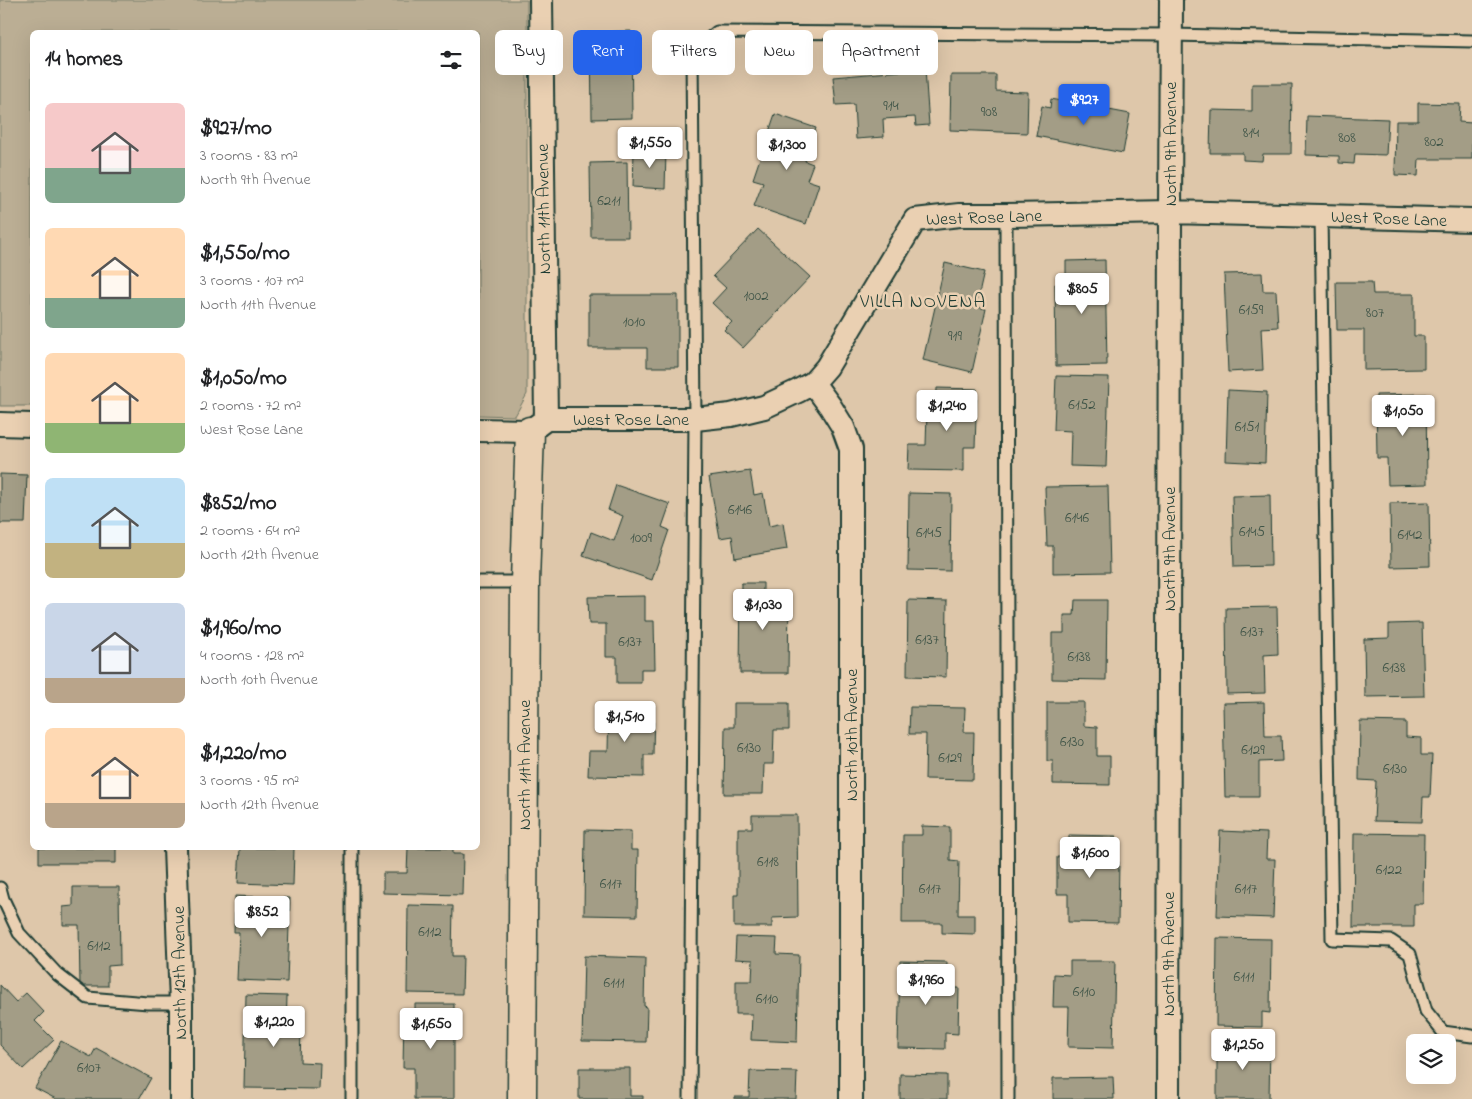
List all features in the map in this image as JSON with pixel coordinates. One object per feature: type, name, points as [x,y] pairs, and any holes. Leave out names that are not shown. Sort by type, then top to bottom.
[{"type":"street","name":"North 11th Avenue","points":[[522,1099],[525,582],[538,425],[541,0]]},
{"type":"street","name":"North 9th Avenue","points":[[1168,1099],[1171,0]]},
{"type":"street","name":"West Rose Lane","points":[[480,430],[538,425],[694,419],[764,407],[813,383],[827,367],[915,220],[960,215],[1006,216],[1170,212],[1472,220]]},
{"type":"street","name":"North 10th Avenue","points":[[813,383],[843,427],[852,449],[850,1099]]},
{"type":"street","points":[[0,424],[30,425]]},
{"type":"street","name":"North 12th Avenue","points":[[176,850],[181,1099]]},
{"type":"lane","points":[[690,1099],[694,419],[692,53],[717,32],[1171,35],[1472,42]]},
{"type":"lane","points":[[1006,216],[1008,1099]]},
{"type":"lane","points":[[1322,216],[1332,939],[1391,941],[1410,954],[1426,1011],[1444,1032],[1472,1036]]},
{"type":"lane","points":[[480,582],[525,582]]},
{"type":"lane","points":[[352,850],[352,1099]]},
{"type":"lane","points":[[0,888],[3,899],[19,933],[57,974],[88,998],[148,1003],[180,1003]]},
{"type":"shaded area","points":[[0,0],[527,0],[527,30],[495,30],[495,75],[527,75],[527,394],[515,416],[480,415],[480,30],[30,30],[30,406],[0,406]]},
{"type":"building","points":[[591,75],[632,75],[632,118],[592,119]]},
{"type":"building","points":[[856,75],[925,75],[929,125],[916,126],[915,117],[883,119],[884,137],[856,139],[854,104],[836,105],[833,77]]},
{"type":"building","points":[[951,75],[996,75],[996,91],[1028,92],[1027,133],[950,130]]},
{"type":"building","points":[[1252,84],[1292,84],[1291,154],[1263,154],[1262,161],[1243,160],[1243,153],[1210,153],[1211,110],[1252,111]]},
{"type":"building","points":[[1051,99],[1130,114],[1123,153],[1036,136],[1042,106],[1050,108]]},
{"type":"building","points":[[1418,103],[1460,104],[1459,122],[1472,123],[1472,159],[1419,159],[1418,176],[1395,175],[1396,121],[1418,121]]},
{"type":"building","points":[[775,114],[816,128],[805,161],[813,164],[807,180],[819,184],[806,224],[754,206],[763,182],[753,179]]},
{"type":"building","points":[[1307,116],[1388,119],[1386,155],[1355,154],[1354,164],[1339,163],[1339,156],[1306,155]]},
{"type":"building","points":[[634,150],[666,151],[665,189],[633,187]]},
{"type":"building","points":[[627,162],[628,237],[591,237],[590,163]]},
{"type":"building","points":[[758,229],[810,277],[743,348],[724,330],[732,322],[712,303],[726,288],[713,276]]},
{"type":"building","points":[[1105,260],[1107,365],[1056,366],[1055,284],[1066,284],[1066,261]]},
{"type":"building","points":[[945,263],[984,272],[976,307],[986,309],[972,372],[923,360]]},
{"type":"building","points":[[1262,273],[1263,291],[1276,291],[1278,327],[1261,328],[1263,370],[1228,372],[1224,274]]},
{"type":"building","points":[[1336,282],[1372,282],[1373,294],[1414,294],[1414,336],[1424,336],[1424,369],[1364,370],[1364,330],[1337,330]]},
{"type":"building","points":[[589,295],[678,295],[678,367],[647,367],[647,348],[589,348]]},
{"type":"building","points":[[1056,376],[1109,377],[1106,467],[1070,466],[1071,431],[1054,430]]},
{"type":"building","points":[[937,388],[977,389],[975,447],[964,447],[964,471],[908,470],[909,445],[926,445],[927,411],[936,411]]},
{"type":"building","points":[[1228,390],[1267,392],[1265,463],[1226,461]]},
{"type":"building","points":[[1426,394],[1427,484],[1388,485],[1387,458],[1377,458],[1376,395]]},
{"type":"building","points":[[750,471],[754,495],[763,493],[769,526],[783,523],[787,549],[735,558],[732,536],[720,538],[709,477]]},
{"type":"building","points":[[0,474],[27,475],[25,523],[0,523]]},
{"type":"building","points":[[616,485],[670,504],[662,527],[669,530],[652,580],[583,556],[591,532],[614,541],[623,516],[608,510]]},
{"type":"building","points":[[1108,486],[1110,572],[1053,573],[1053,546],[1047,546],[1045,487]]},
{"type":"building","points":[[909,493],[951,494],[950,571],[908,570]]},
{"type":"building","points":[[1270,495],[1271,566],[1234,567],[1232,496]]},
{"type":"building","points":[[1429,502],[1430,566],[1391,567],[1390,503]]},
{"type":"building","points":[[741,583],[763,583],[763,597],[789,597],[788,673],[740,673]]},
{"type":"building","points":[[645,596],[645,621],[654,621],[655,669],[641,669],[641,683],[617,683],[617,657],[606,657],[606,624],[589,624],[588,597]]},
{"type":"building","points":[[908,600],[947,601],[946,677],[907,676]]},
{"type":"building","points":[[1075,600],[1107,600],[1106,680],[1052,679],[1052,633],[1064,633],[1064,615],[1074,615]]},
{"type":"building","points":[[1277,607],[1278,654],[1264,655],[1265,693],[1227,694],[1226,608]]},
{"type":"building","points":[[1422,623],[1424,696],[1365,697],[1364,639],[1389,638],[1389,624]]},
{"type":"building","points":[[1047,702],[1084,702],[1084,726],[1097,727],[1097,756],[1110,756],[1110,785],[1053,784],[1053,761],[1047,761]]},
{"type":"building","points":[[1264,702],[1265,736],[1281,736],[1282,761],[1259,762],[1259,797],[1225,797],[1223,703]]},
{"type":"building","points":[[734,703],[789,703],[789,730],[774,730],[773,764],[764,764],[763,794],[724,794],[725,727],[734,727]]},
{"type":"building","points":[[609,705],[654,706],[653,755],[644,755],[644,777],[588,776],[589,751],[608,751]]},
{"type":"building","points":[[910,707],[965,708],[964,732],[974,732],[973,780],[925,779],[926,734],[909,734]]},
{"type":"building","points":[[1360,721],[1406,722],[1406,737],[1421,738],[1421,755],[1432,755],[1430,797],[1423,797],[1422,822],[1374,821],[1376,781],[1359,780]]},
{"type":"building","points":[[752,815],[797,815],[798,917],[772,918],[772,927],[734,927],[734,895],[738,895],[738,828],[752,828]]},
{"type":"building","points":[[922,826],[950,827],[950,860],[959,861],[958,915],[975,915],[975,934],[942,933],[942,923],[902,923],[903,835],[922,835]]},
{"type":"building","points":[[585,830],[631,831],[631,850],[638,850],[637,916],[584,915]]},
{"type":"building","points":[[1220,831],[1267,833],[1266,859],[1275,859],[1273,918],[1217,916]]},
{"type":"building","points":[[1354,833],[1424,834],[1423,904],[1414,904],[1414,927],[1353,927]]},
{"type":"building","points":[[1069,835],[1116,836],[1115,862],[1119,862],[1118,923],[1068,922],[1068,894],[1057,894],[1057,857],[1069,857]]},
{"type":"building","points":[[39,850],[116,850],[116,863],[39,863]]},
{"type":"building","points":[[240,850],[294,850],[293,885],[238,883]]},
{"type":"building","points":[[408,850],[453,850],[453,854],[463,854],[462,895],[383,893],[383,873],[407,873]]},
{"type":"building","points":[[73,887],[119,887],[120,965],[108,966],[108,986],[80,986],[79,925],[63,925],[63,907],[73,906]]},
{"type":"building","points":[[235,896],[290,898],[287,982],[237,980],[239,932],[234,932]]},
{"type":"building","points":[[408,905],[453,906],[452,956],[463,956],[462,994],[407,993]]},
{"type":"building","points":[[736,937],[777,938],[776,954],[799,955],[797,1042],[751,1040],[752,1014],[736,1014],[736,981],[752,981],[753,960],[735,959]]},
{"type":"building","points":[[1217,938],[1271,939],[1270,1013],[1262,1012],[1262,1027],[1216,1026]]},
{"type":"building","points":[[584,956],[645,958],[644,1006],[647,1007],[646,1042],[582,1041]]},
{"type":"building","points":[[900,961],[947,962],[946,988],[959,988],[958,1034],[945,1033],[945,1049],[898,1048]]},
{"type":"building","points":[[1070,961],[1115,961],[1113,1048],[1068,1047],[1069,1007],[1053,1007],[1054,974],[1070,975]]},
{"type":"building","points":[[0,985],[16,1002],[26,993],[44,1012],[35,1021],[54,1040],[23,1069],[0,1045]]},
{"type":"building","points":[[246,995],[287,996],[286,1032],[301,1032],[300,1062],[320,1063],[319,1089],[244,1088]]},
{"type":"building","points":[[415,1004],[454,1004],[454,1099],[414,1099],[414,1068],[403,1068],[404,1015],[415,1015]]},
{"type":"building","points":[[61,1041],[91,1057],[96,1048],[151,1078],[139,1099],[56,1099],[35,1088]]},
{"type":"building","points":[[1217,1043],[1270,1043],[1269,1099],[1217,1099]]},
{"type":"building","points":[[579,1068],[630,1068],[630,1096],[643,1096],[643,1099],[579,1099]]},
{"type":"building","points":[[750,1071],[797,1072],[796,1099],[735,1099],[735,1097],[749,1097]]},
{"type":"building","points":[[900,1074],[947,1075],[947,1099],[900,1099]]},
{"type":"building","points":[[1113,1077],[1114,1099],[1053,1099],[1053,1078]]},
{"type":"district","name":"VILLA NOVENA","points":[[923,300]]}]
